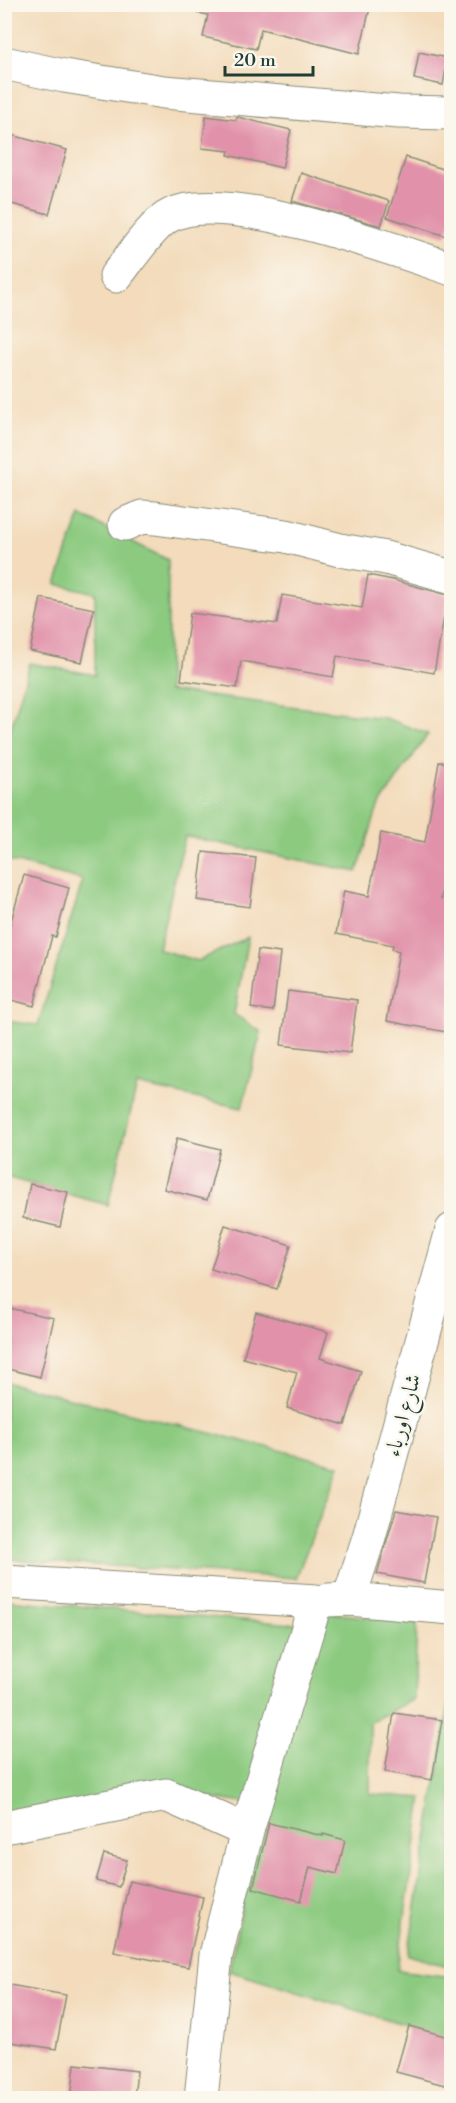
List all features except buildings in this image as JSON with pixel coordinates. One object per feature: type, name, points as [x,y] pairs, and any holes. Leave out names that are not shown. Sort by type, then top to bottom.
[{"type":"street","points":[[4,63],[64,76],[164,92],[399,112],[452,113]]},
{"type":"street","points":[[116,276],[142,241],[169,215],[189,208],[221,208],[276,216],[377,244],[452,269]]},
{"type":"street","points":[[125,524],[142,518],[155,518],[286,536],[339,550],[386,558],[452,577]]},
{"type":"street","name":"شارع اورباء","points":[[349,1599],[369,1537],[452,1230]]},
{"type":"street","points":[[4,1582],[316,1601],[349,1599],[452,1608]]},
{"type":"street","points":[[201,2098],[216,1955],[247,1831],[316,1601]]},
{"type":"street","points":[[4,1827],[166,1795],[247,1831]]},
{"type":"green space","points":[[80,515],[168,560],[168,691],[385,718],[428,734],[378,807],[357,872],[185,836],[158,949],[198,961],[248,937],[234,1014],[261,1032],[242,1108],[137,1085],[108,1205],[5,1177],[5,1021],[38,1025],[83,880],[5,860],[5,748],[30,663],[95,675],[95,593],[56,584]]},
{"type":"green space","points":[[5,1382],[340,1465],[296,1578],[5,1559]]},
{"type":"green space","points":[[5,1600],[304,1625],[250,1804],[120,1785],[110,1796],[5,1814]]},
{"type":"green space","points":[[322,1612],[417,1623],[414,1699],[370,1722],[370,1794],[422,1798],[397,1970],[451,1977],[451,2039],[229,1971],[258,1827]]},
{"type":"green space","points":[[451,1693],[452,1967],[408,1955]]}]
